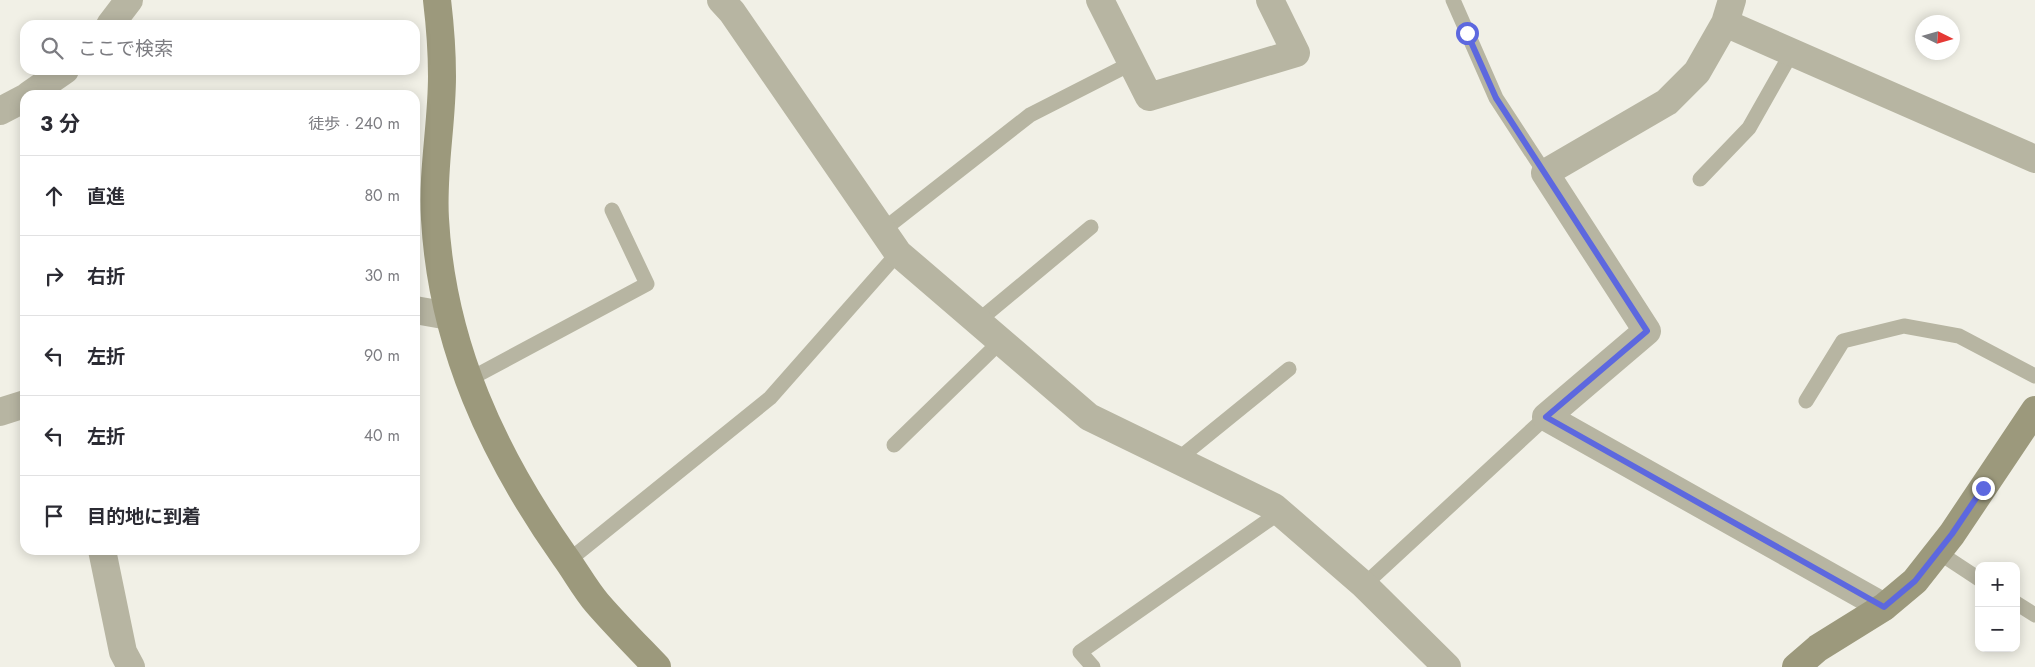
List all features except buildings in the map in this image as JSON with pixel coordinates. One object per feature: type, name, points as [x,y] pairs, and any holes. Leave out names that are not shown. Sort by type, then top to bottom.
[{"type":"street","points":[[114,20],[129,0]]},
{"type":"street","points":[[437,0],[442,77],[434,166],[435,218],[439,263],[449,316],[468,380],[494,443],[534,513],[596,602],[657,667]]},
{"type":"street","points":[[1100,0],[1149,96],[1296,54],[1270,0]]},
{"type":"street","points":[[732,4],[898,253],[1089,417],[1274,507],[1364,585],[1447,667]]},
{"type":"street","points":[[1884,607],[1546,417],[1647,331],[1545,172],[1667,102],[1697,72],[1729,11],[1792,52],[2035,159]]},
{"type":"street","points":[[37,90],[58,75]]},
{"type":"street","points":[[0,111],[20,101]]},
{"type":"street","points":[[420,311],[449,316]]},
{"type":"street","points":[[0,412],[20,406]]},
{"type":"street","points":[[1796,667],[1818,648],[1884,607],[1915,581],[1952,534],[2035,410]]},
{"type":"street","points":[[103,555],[123,652],[131,667]]},
{"type":"lane","points":[[1453,0],[1496,98],[1545,172]]},
{"type":"lane","points":[[1700,179],[1749,128],[1792,52]]},
{"type":"lane","points":[[883,230],[1030,115],[1132,63]]},
{"type":"lane","points":[[468,380],[647,284],[612,210]]},
{"type":"lane","points":[[978,321],[1091,227]]},
{"type":"lane","points":[[568,561],[770,398],[898,253]]},
{"type":"lane","points":[[1806,401],[1843,341],[1904,326],[1960,336],[2035,376]]},
{"type":"lane","points":[[894,445],[1001,341]]},
{"type":"lane","points":[[1178,460],[1289,369]]},
{"type":"lane","points":[[1364,585],[1546,417]]},
{"type":"lane","points":[[1093,667],[1080,652],[1280,512]]},
{"type":"lane","points":[[1938,552],[1975,576]]},
{"type":"lane","points":[[2020,606],[2035,615]]},
{"type":"route","points":[[1467,33],[1496,98],[1647,331],[1546,417],[1884,607],[1915,581],[1952,534],[1983,488]]}]
